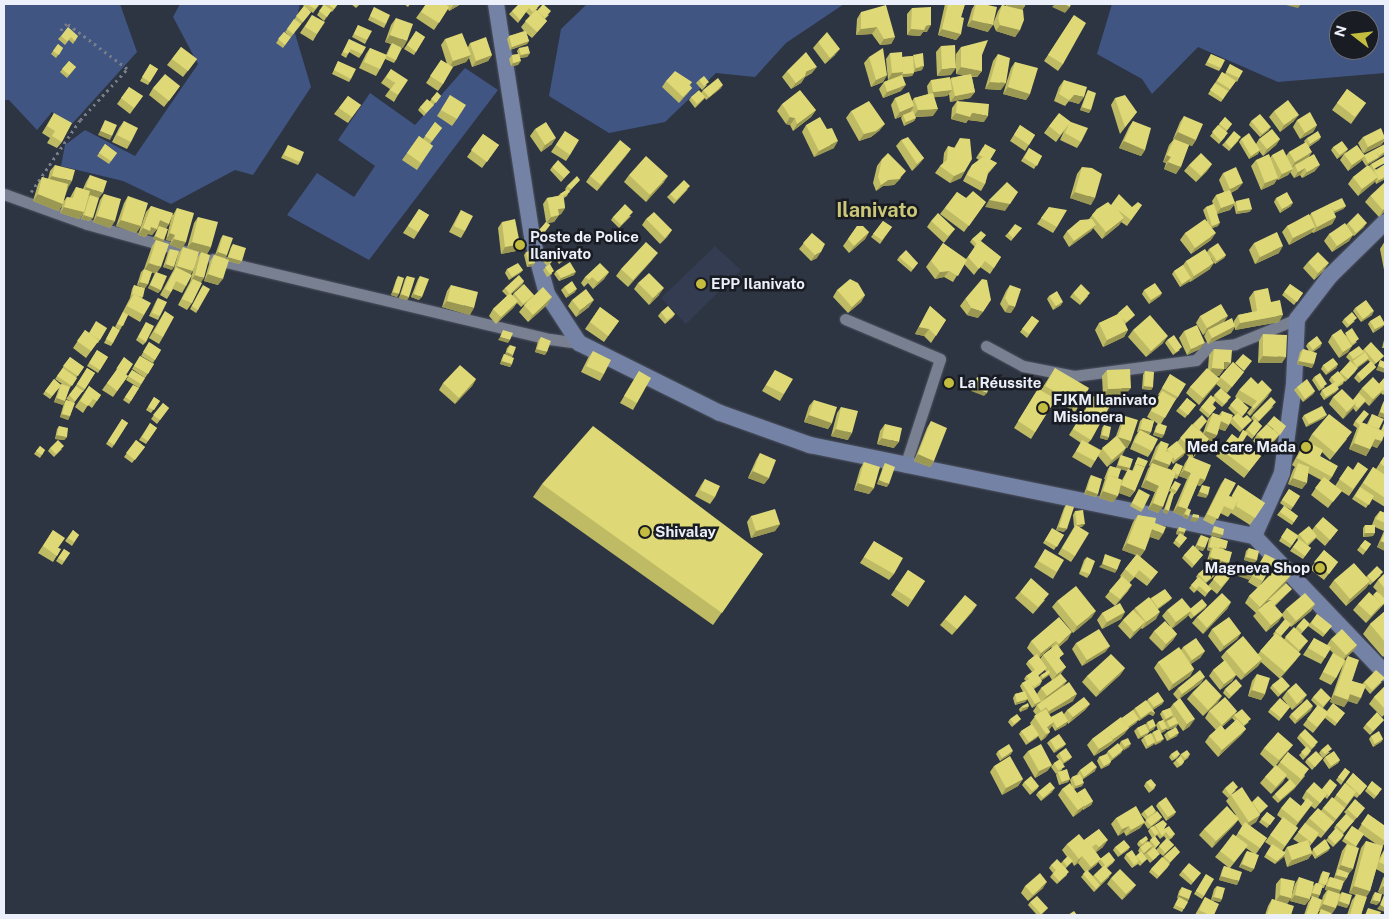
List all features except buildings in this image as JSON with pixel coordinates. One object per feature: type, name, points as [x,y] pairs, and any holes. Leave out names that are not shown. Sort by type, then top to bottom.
[{"type":"street","points":[[496,4],[533,242],[547,294],[579,343]]},
{"type":"street","points":[[4,194],[86,224],[246,269],[579,343],[720,413],[810,445],[1254,536],[1385,673]]},
{"type":"street","points":[[986,346],[1023,366],[1074,376],[1196,360],[1208,347],[1235,344],[1297,319],[1330,276],[1385,222]]},
{"type":"street","points":[[845,319],[940,359],[905,466]]},
{"type":"street","points":[[1254,536],[1282,473],[1294,384],[1297,319]]},
{"type":"path","points":[[25,202],[80,120],[126,69],[67,24],[59,33]]},
{"type":"shaded area","points":[[4,4],[120,4],[137,52],[71,125],[52,112],[37,130],[9,100],[4,100]]},
{"type":"shaded area","points":[[180,4],[300,4],[294,30],[311,87],[253,175],[235,170],[171,204],[123,181],[61,166],[65,145],[85,130],[135,156],[198,64],[173,17]]},
{"type":"shaded area","points":[[587,4],[844,4],[786,43],[755,77],[716,73],[665,122],[609,133],[549,96],[561,29]]},
{"type":"shaded area","points":[[1112,4],[1385,4],[1385,73],[1278,82],[1198,47],[1152,94],[1142,79],[1097,54]]},
{"type":"shaded area","points":[[465,68],[498,90],[369,260],[287,215],[317,173],[354,197],[375,166],[338,140],[370,93],[415,125]]},
{"type":"shaded area","name":"EPP Ilanivato","points":[[715,246],[741,270],[686,324],[661,298]]},
{"type":"place","name":"Poste de Police Ilanivato","points":[[520,245]]},
{"type":"place","name":"EPP Ilanivato","points":[[701,284]]},
{"type":"place","name":"La Réussite","points":[[949,383]]},
{"type":"place","name":"FJKM Ilanivato Misionera","points":[[1043,408]]},
{"type":"place","name":"Med care Mada","points":[[1306,447]]},
{"type":"place","name":"Shivalay","points":[[645,532]]},
{"type":"place","name":"Magneva Shop","points":[[1320,568]]},
{"type":"district","name":"Ilanivato","points":[[877,210]]}]
